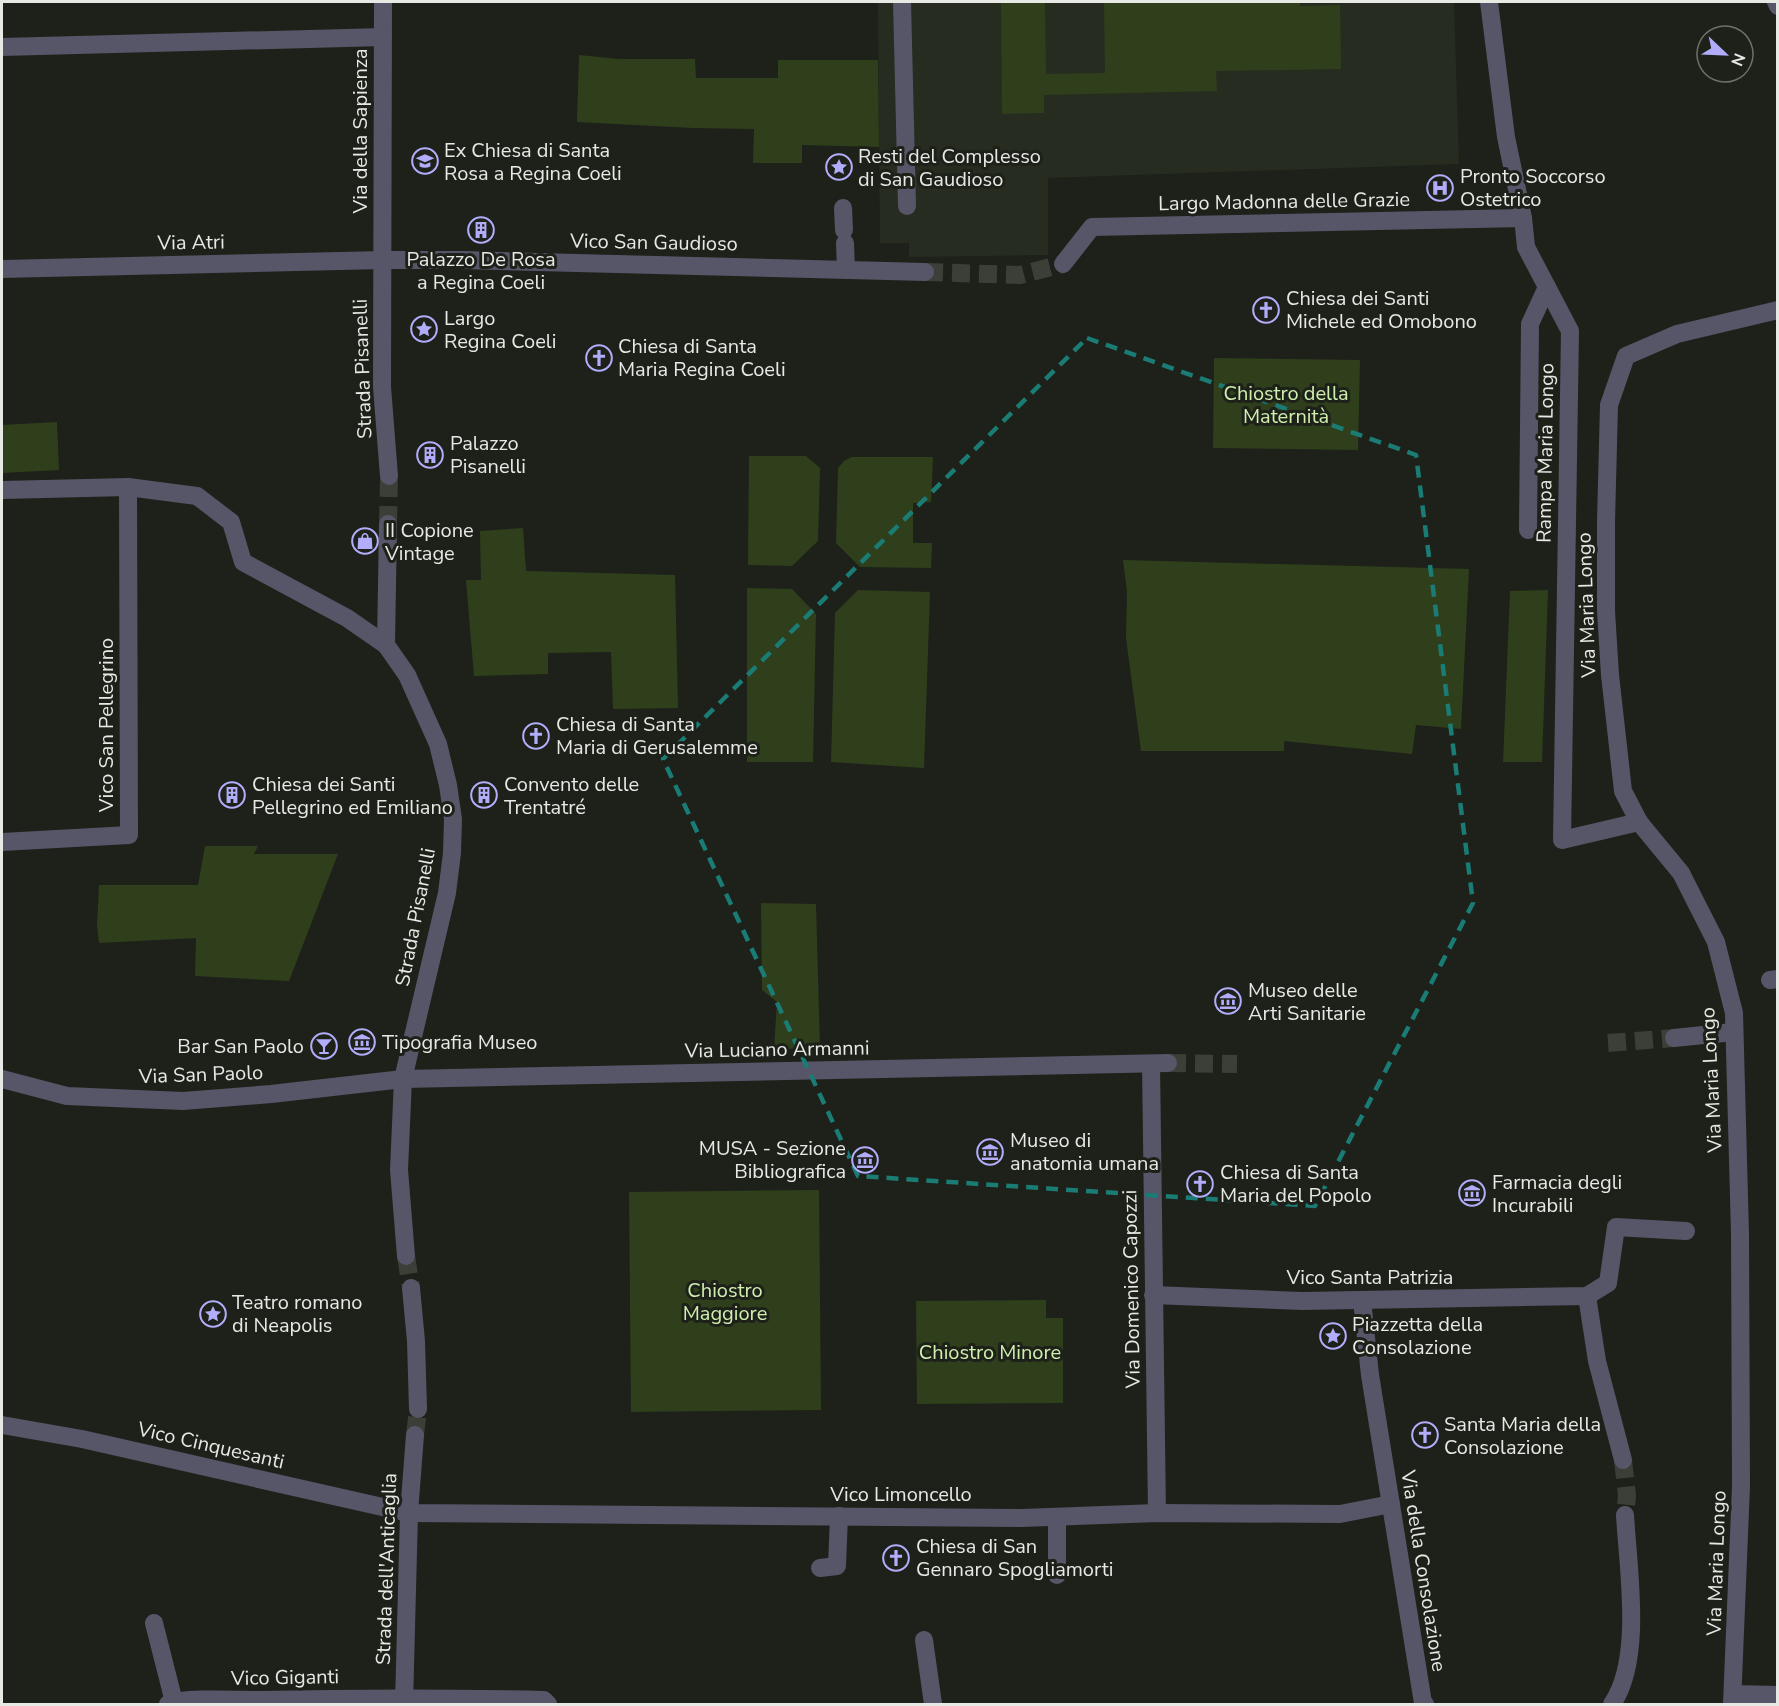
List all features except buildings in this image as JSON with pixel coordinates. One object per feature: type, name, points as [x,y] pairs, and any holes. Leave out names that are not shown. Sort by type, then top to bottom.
[{"type":"street","name":"Via della Sapienza","points":[[382,2],[382,260]]},
{"type":"street","points":[[902,2],[907,206]]},
{"type":"street","name":"Rampa Maria Longo","points":[[1489,2],[1506,137],[1523,218],[1526,247],[1570,331],[1562,840],[1639,822]]},
{"type":"street","points":[[1776,2],[1778,6]]},
{"type":"street","points":[[2,47],[383,37]]},
{"type":"street","points":[[843,208],[846,270]]},
{"type":"street","name":"Largo Madonna delle Grazie","points":[[1064,264],[1092,227],[1523,218]]},
{"type":"street","name":"Via Atri","points":[[2,269],[382,260]]},
{"type":"street","name":"Vico San Gaudioso","points":[[382,260],[925,272]]},
{"type":"street","name":"Strada Pisanelli","points":[[382,260],[382,387],[389,476]]},
{"type":"street","points":[[1528,530],[1530,324],[1547,287]]},
{"type":"street","name":"Via Maria Longo","points":[[1733,1699],[1742,1486],[1740,1234],[1734,1012],[1716,942],[1681,873],[1639,822],[1623,791],[1610,675],[1606,611],[1609,405],[1626,356],[1677,334],[1778,310]]},
{"type":"street","points":[[2,490],[128,487],[197,496],[231,522],[243,562],[346,618],[386,645]]},
{"type":"street","name":"Vico San Pellegrino","points":[[2,842],[129,835],[128,487]]},
{"type":"street","points":[[386,645],[388,524]]},
{"type":"street","name":"Strada Pisanelli","points":[[386,645],[407,675],[438,744],[453,819],[447,893],[403,1079]]},
{"type":"street","points":[[1674,1038],[1733,1032]]},
{"type":"street","name":"Via Luciano Armanni","points":[[403,1079],[1159,1063]]},
{"type":"street","name":"Via Domenico Capozzi","points":[[1157,1513],[1153,1295],[1159,1063]]},
{"type":"street","name":"Via San Paolo","points":[[2,1078],[67,1096],[183,1101],[403,1079]]},
{"type":"street","points":[[403,1079],[399,1170],[406,1256]]},
{"type":"street","points":[[1623,1460],[1597,1360],[1587,1296],[1608,1283],[1616,1227],[1686,1231]]},
{"type":"street","points":[[411,1288],[416,1341],[418,1409]]},
{"type":"street","name":"Vico Santa Patrizia","points":[[1153,1295],[1302,1301],[1587,1296]]},
{"type":"street","name":"Via della Consolazione","points":[[1362,1300],[1370,1376],[1423,1703],[1425,1704]]},
{"type":"street","name":"Vico Cinquesanti","points":[[2,1425],[82,1438],[409,1513]]},
{"type":"street","name":"Strada dell'Anticaglia","points":[[404,1701],[409,1513],[415,1435]]},
{"type":"street","name":"Vico Limoncello","points":[[409,1513],[839,1516],[1340,1514],[1390,1504]]},
{"type":"street","points":[[1612,1704],[1621,1691],[1627,1672],[1629,1649],[1631,1615],[1625,1515]]},
{"type":"street","points":[[820,1568],[837,1566],[839,1516]]},
{"type":"street","points":[[1057,1516],[1057,1575]]},
{"type":"street","points":[[154,1623],[171,1703]]},
{"type":"street","points":[[924,1640],[933,1704]]},
{"type":"street","points":[[1733,1699],[1778,1695]]},
{"type":"street","name":"Vico Giganti","points":[[171,1703],[544,1700],[548,1704]]},
{"type":"highlighted area","points":[[1087,338],[1416,455],[1473,903],[1315,1206],[858,1176],[663,759]]},
{"type":"shaded area","points":[[878,2],[1454,2],[1459,164],[1048,178],[1048,255],[909,257],[909,243],[880,243]]},
{"type":"green space","points":[[1001,2],[1045,2],[1046,74],[1105,73],[1104,2],[1300,2],[1300,6],[1340,5],[1341,69],[1216,71],[1217,91],[1044,95],[1044,113],[1002,114]]},
{"type":"green space","points":[[579,55],[619,59],[695,59],[696,78],[778,78],[778,60],[878,60],[879,147],[802,145],[802,163],[753,163],[754,129],[577,122]]},
{"type":"green space","name":"Chiostro della Maternità","points":[[1214,358],[1360,360],[1358,450],[1213,448]]},
{"type":"green space","points":[[57,422],[59,470],[2,473],[2,425]]},
{"type":"green space","points":[[749,456],[806,456],[820,468],[818,541],[792,566],[748,565]]},
{"type":"green space","points":[[852,457],[933,457],[931,502],[913,503],[913,543],[932,543],[931,568],[860,567],[836,543],[838,468]]},
{"type":"green space","points":[[523,528],[526,571],[675,575],[678,708],[613,709],[611,652],[548,653],[548,674],[474,676],[466,580],[481,580],[480,531]]},
{"type":"green space","points":[[1123,560],[1469,569],[1461,729],[1416,725],[1412,754],[1284,741],[1284,751],[1141,751],[1126,638],[1127,592]]},
{"type":"green space","points":[[747,588],[792,589],[816,614],[813,762],[747,762]]},
{"type":"green space","points":[[858,590],[930,592],[924,768],[831,762],[835,613]]},
{"type":"green space","points":[[1548,590],[1542,762],[1503,762],[1510,591]]},
{"type":"green space","points":[[205,846],[258,846],[254,854],[338,854],[289,981],[195,976],[196,938],[99,943],[97,926],[99,885],[198,885]]},
{"type":"green space","points":[[761,903],[816,904],[820,1048],[774,1049],[777,1002],[762,990]]},
{"type":"green space","name":"Chiostro Maggiore","points":[[819,1190],[821,1410],[631,1412],[629,1192]]},
{"type":"green space","name":"Chiostro Minore","points":[[1046,1300],[1046,1318],[1063,1318],[1063,1403],[917,1404],[916,1301]]},
{"type":"tunnel","points":[[925,272],[1020,275],[1063,264]]},
{"type":"tunnel","points":[[388,524],[389,476]]},
{"type":"tunnel","points":[[1608,1043],[1674,1038]]},
{"type":"tunnel","points":[[1168,1063],[1237,1064]]},
{"type":"tunnel","points":[[406,1256],[411,1288]]},
{"type":"tunnel","points":[[415,1435],[418,1409]]},
{"type":"tunnel","points":[[1623,1460],[1627,1496],[1625,1515]]},
{"type":"place","name":"Ex Chiesa di Santa Rosa a Regina Coeli","points":[[425,161]]},
{"type":"place","name":"Resti del Complesso di San Gaudioso","points":[[839,167]]},
{"type":"place","name":"Pronto Soccorso Ostetrico","points":[[1440,188]]},
{"type":"place","name":"Palazzo De Rosa a Regina Coeli","points":[[481,230]]},
{"type":"place","name":"Chiesa dei Santi Michele ed Omobono","points":[[1266,310]]},
{"type":"place","name":"Largo Regina Coeli","points":[[424,329]]},
{"type":"place","name":"Chiesa di Santa Maria Regina Coeli","points":[[599,358]]},
{"type":"place","name":"Palazzo Pisanelli","points":[[430,455]]},
{"type":"place","name":"II Copione Vintage","points":[[365,541]]},
{"type":"place","name":"Chiesa di Santa Maria di Gerusalemme","points":[[536,736]]},
{"type":"place","name":"Chiesa dei Santi Pellegrino ed Emiliano","points":[[232,795]]},
{"type":"place","name":"Convento delle Trentatré","points":[[484,795]]},
{"type":"place","name":"Museo delle Arti Sanitarie","points":[[1228,1001]]},
{"type":"place","name":"Tipografia Museo","points":[[362,1042]]},
{"type":"place","name":"Bar San Paolo","points":[[324,1046]]},
{"type":"place","name":"Museo di anatomia umana","points":[[990,1152]]},
{"type":"place","name":"MUSA - Sezione Bibliografica","points":[[865,1160]]},
{"type":"place","name":"Chiesa di Santa Maria del Popolo","points":[[1200,1184]]},
{"type":"place","name":"Farmacia degli Incurabili","points":[[1472,1193]]},
{"type":"place","name":"Teatro romano di Neapolis","points":[[213,1314]]},
{"type":"place","name":"Piazzetta della Consolazione","points":[[1333,1336]]},
{"type":"place","name":"Santa Maria della Consolazione","points":[[1425,1435]]},
{"type":"place","name":"Chiesa di San Gennaro Spogliamorti","points":[[896,1558]]}]
